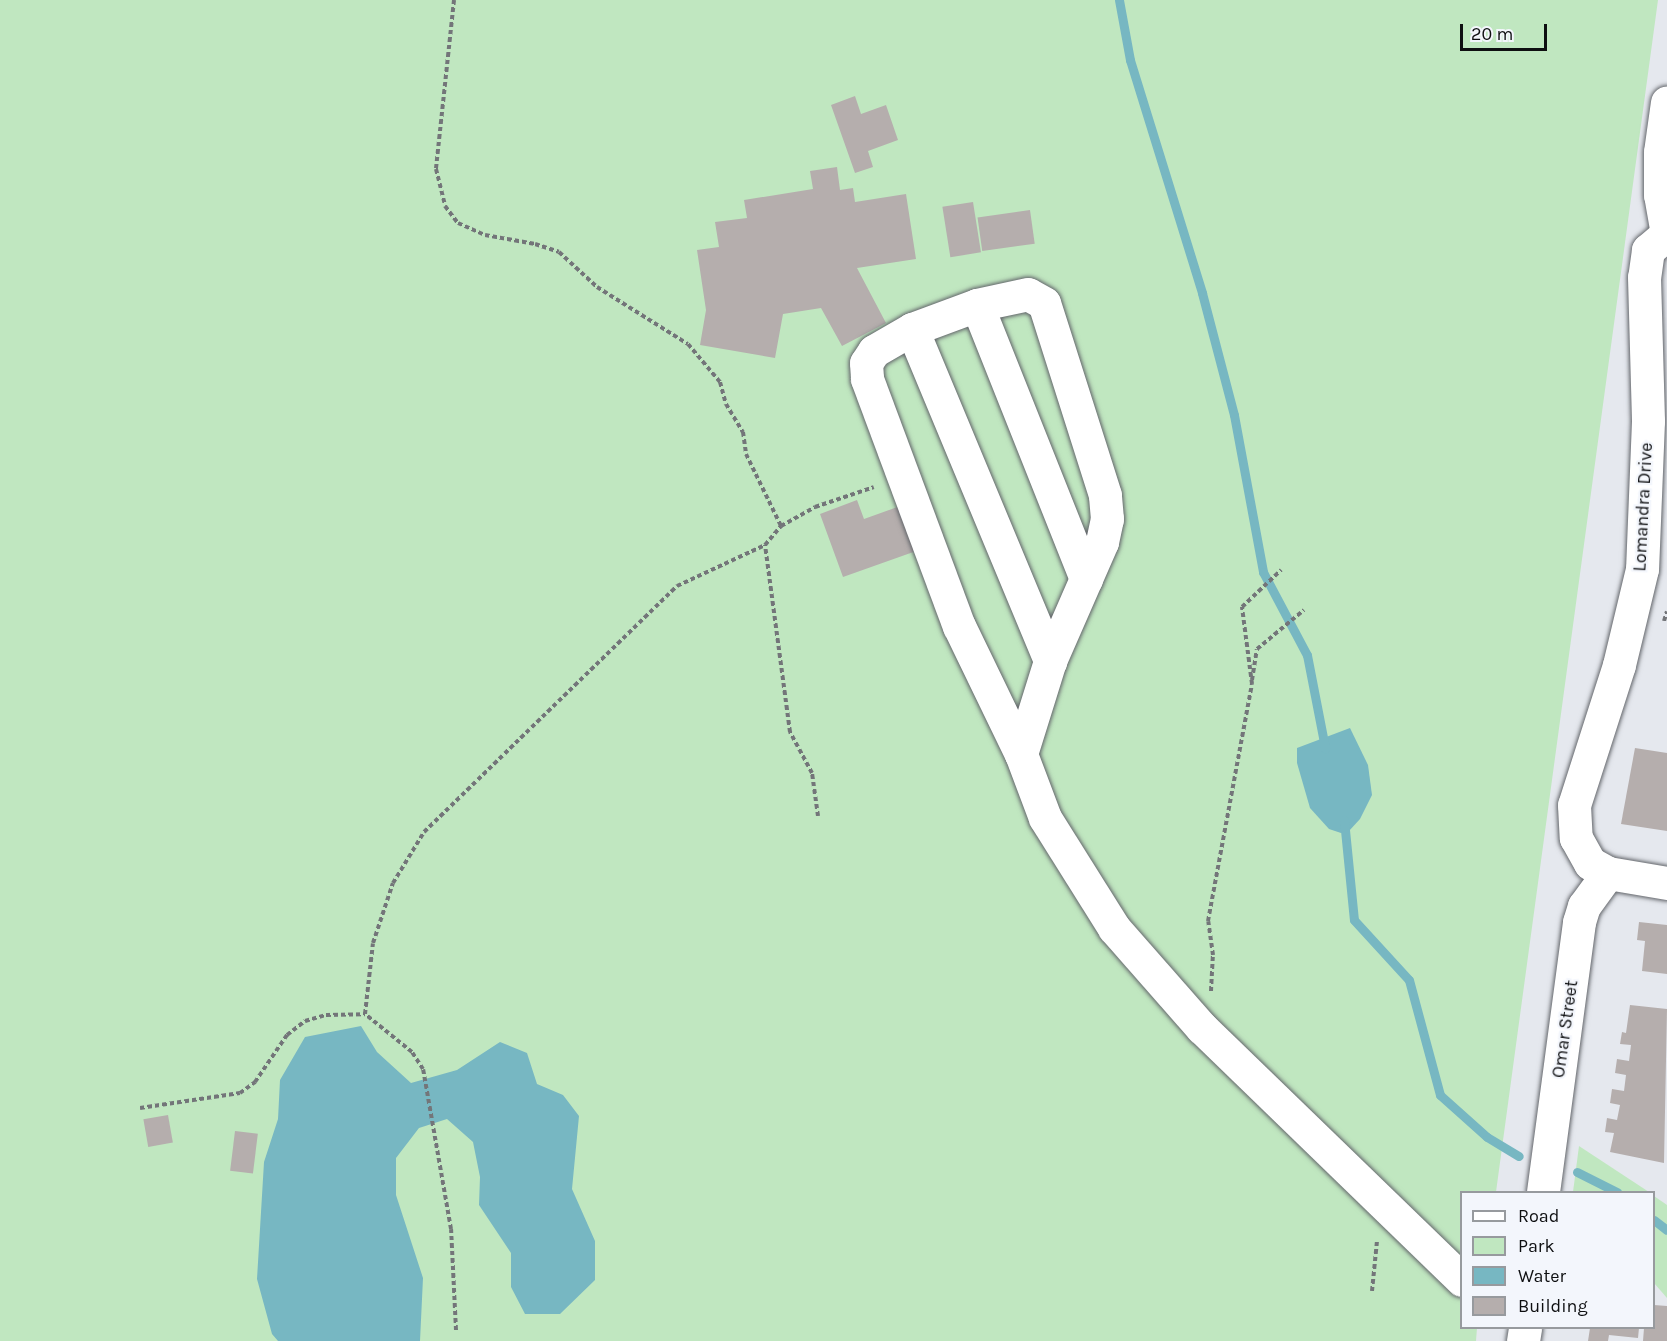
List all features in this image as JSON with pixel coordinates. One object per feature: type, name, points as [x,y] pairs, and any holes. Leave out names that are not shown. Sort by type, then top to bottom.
[{"type":"street","points":[[1667,102],[1660,152],[1660,195],[1667,234]]},
{"type":"street","name":"Lomandra Drive","points":[[1608,873],[1581,852],[1574,805],[1619,665],[1654,571],[1644,277],[1648,250],[1667,234]]},
{"type":"street","points":[[1021,753],[1050,661],[1102,542],[1107,519],[1105,495],[1044,303],[1037,296],[1021,294],[977,305],[912,330],[874,351],[866,363],[867,379],[959,626],[1021,753],[1045,818],[1114,928],[1202,1028],[1460,1279]]},
{"type":"street","points":[[977,305],[1086,579]]},
{"type":"street","points":[[912,330],[1050,661]]},
{"type":"street","points":[[1608,873],[1667,883]]},
{"type":"street","name":"Omar Street","points":[[1543,1191],[1579,922],[1584,906],[1608,873]]},
{"type":"path","points":[[454,0],[436,169],[445,206],[458,223],[485,236],[535,244],[559,252],[597,287],[688,344],[720,382],[726,404],[743,432],[746,454],[781,526]]},
{"type":"path","points":[[365,1014],[373,943],[393,883],[424,832],[677,586],[765,545],[781,526],[815,507],[903,476]]},
{"type":"path","points":[[765,545],[790,732],[812,773],[818,816]]},
{"type":"path","points":[[1252,684],[1242,607],[1281,570]]},
{"type":"path","points":[[1210,1000],[1213,955],[1208,921],[1257,649],[1304,610]]},
{"type":"path","points":[[1661,633],[1667,611]]},
{"type":"path","points":[[140,1108],[240,1093],[255,1082],[287,1035],[304,1021],[326,1015],[365,1014],[411,1052],[423,1069],[432,1131],[451,1229],[456,1330]]},
{"type":"path","points":[[1372,1292],[1377,1238]]},
{"type":"green space","points":[[0,0],[1658,0],[1496,1191],[1460,1191],[1460,1329],[1477,1329],[1476,1341],[0,1341]]},
{"type":"green space","points":[[1579,1146],[1647,1191],[1573,1191]]},
{"type":"green space","points":[[1655,1197],[1667,1205],[1667,1298],[1655,1284]]},
{"type":"water","points":[[1350,728],[1368,765],[1372,795],[1360,819],[1349,831],[1341,833],[1329,829],[1310,808],[1297,763],[1297,748]]},
{"type":"water","points":[[361,1026],[377,1052],[411,1083],[457,1070],[500,1042],[527,1053],[537,1084],[563,1095],[579,1116],[572,1189],[595,1241],[595,1280],[560,1314],[525,1314],[511,1287],[511,1253],[479,1205],[480,1177],[473,1142],[447,1119],[419,1128],[396,1158],[396,1195],[423,1278],[420,1341],[278,1341],[272,1334],[257,1279],[264,1162],[278,1119],[280,1080],[305,1037]]},
{"type":"building","points":[[855,96],[861,114],[886,105],[898,140],[868,151],[873,167],[855,173],[831,105]]},
{"type":"building","points":[[837,167],[840,190],[853,188],[855,202],[906,194],[916,259],[857,268],[886,323],[842,346],[821,308],[783,314],[775,358],[700,345],[706,310],[697,250],[719,247],[715,222],[747,218],[744,200],[813,189],[810,171]]},
{"type":"building","points":[[973,202],[981,252],[950,257],[942,207]]},
{"type":"building","points":[[1030,210],[1035,244],[982,251],[978,217]]},
{"type":"building","points":[[857,500],[864,519],[903,505],[919,550],[843,577],[820,514]]},
{"type":"building","points":[[1635,748],[1667,753],[1667,831],[1621,824]]},
{"type":"building","points":[[1639,922],[1667,925],[1667,974],[1642,971],[1645,941],[1637,940]]},
{"type":"building","points":[[1630,1005],[1667,1009],[1664,1163],[1610,1152],[1614,1133],[1605,1132],[1607,1118],[1617,1120],[1620,1105],[1610,1103],[1612,1089],[1624,1091],[1626,1075],[1615,1073],[1617,1059],[1629,1061],[1631,1045],[1620,1044],[1622,1032],[1626,1033]]},
{"type":"building","points":[[168,1115],[173,1143],[148,1147],[143,1119]]},
{"type":"building","points":[[235,1131],[258,1134],[253,1174],[230,1171]]},
{"type":"building","points":[[1655,1305],[1667,1306],[1667,1341],[1643,1341],[1644,1329],[1655,1329]]},
{"type":"building","points":[[1590,1329],[1639,1329],[1638,1338],[1609,1335],[1608,1341],[1588,1341]]},
{"type":"waterway","points":[[1119,0],[1130,60],[1202,293],[1234,415],[1263,572],[1307,655],[1325,748]]},
{"type":"waterway","points":[[1344,820],[1354,920],[1409,980],[1440,1095],[1487,1137],[1519,1156]]},
{"type":"waterway","points":[[1577,1172],[1615,1191]]},
{"type":"waterway","points":[[1655,1221],[1667,1230]]}]
